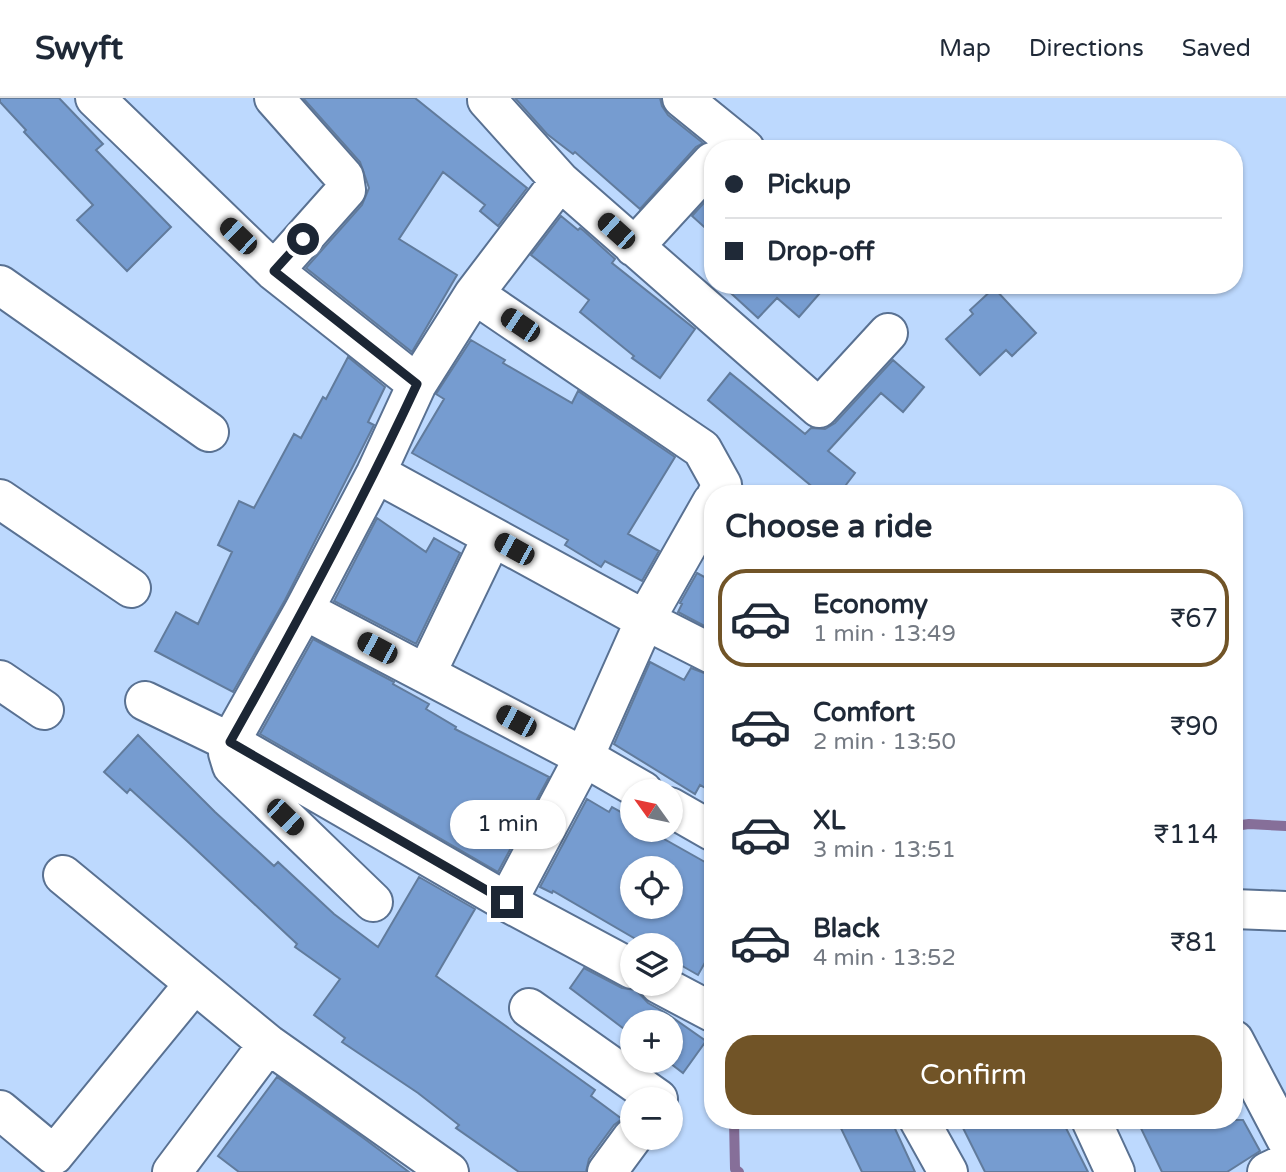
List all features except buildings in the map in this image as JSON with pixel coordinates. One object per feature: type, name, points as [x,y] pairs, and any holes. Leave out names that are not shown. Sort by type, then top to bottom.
[{"type":"street","points":[[274,98],[344,177],[346,190],[274,271]]},
{"type":"street","points":[[489,98],[487,100],[560,181],[819,408],[888,333]]},
{"type":"street","points":[[682,98],[721,140]]},
{"type":"street","points":[[111,103],[274,271],[417,384]]},
{"type":"street","points":[[634,247],[704,175]]},
{"type":"street","points":[[373,902],[232,766],[228,753],[230,742],[376,473],[417,384],[474,294],[560,181]]},
{"type":"street","points":[[0,285],[209,432]]},
{"type":"street","points":[[474,294],[702,449],[722,485]]},
{"type":"street","points":[[376,473],[704,650]]},
{"type":"street","points":[[0,499],[131,588]]},
{"type":"street","points":[[507,902],[584,757],[645,620],[704,516]]},
{"type":"street","points":[[426,674],[492,537]]},
{"type":"street","points":[[304,610],[622,779]]},
{"type":"street","points":[[0,680],[44,710]]},
{"type":"street","points":[[145,701],[230,742],[507,902],[620,963]]},
{"type":"street","points":[[683,814],[704,826]]},
{"type":"street","points":[[63,875],[268,1044],[449,1172]]},
{"type":"street","points":[[1243,909],[1286,911]]},
{"type":"street","points":[[0,1110],[54,1155],[194,984]]},
{"type":"street","points":[[682,996],[704,1008]]},
{"type":"street","points":[[529,1008],[642,1087]]},
{"type":"street","points":[[172,1172],[268,1044]]},
{"type":"street","points":[[1243,1057],[1286,1139]]},
{"type":"street","points":[[924,1129],[948,1172]]},
{"type":"street","points":[[1095,1129],[1115,1172]]},
{"type":"street","points":[[607,1172],[623,1150]]},
{"type":"street","points":[[1267,1172],[1286,1163]]},
{"type":"waterway","points":[[1243,825],[1286,826]]},
{"type":"waterway","points":[[734,1129],[735,1169],[739,1172]]},
{"type":"route","points":[[303,239],[274,271],[417,384],[376,473],[230,742],[507,902]]}]
